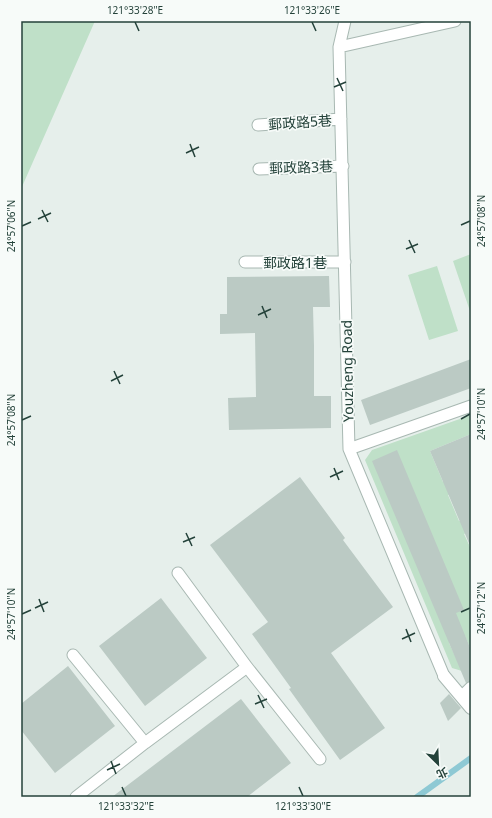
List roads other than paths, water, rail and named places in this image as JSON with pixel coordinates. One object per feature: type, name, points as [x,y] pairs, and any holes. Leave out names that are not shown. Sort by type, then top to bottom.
[{"type":"street","name":"Youzheng Road","points":[[444,676],[471,708]]},
{"type":"street","points":[[462,697],[471,688]]},
{"type":"lane","name":"Youzheng Road","points":[[345,21],[340,48],[349,449],[444,676]]},
{"type":"lane","points":[[340,48],[456,21]]},
{"type":"lane","name":"郵政路5巷","points":[[258,125],[341,119]]},
{"type":"lane","name":"郵政路3巷","points":[[259,169],[342,166]]},
{"type":"lane","name":"郵政路1巷","points":[[245,262],[345,262]]},
{"type":"lane","points":[[349,449],[471,406]]},
{"type":"lane","points":[[178,573],[247,667],[320,759]]},
{"type":"lane","points":[[73,655],[145,743]]},
{"type":"lane","points":[[76,797],[145,743],[247,667]]},
{"type":"waterway","points":[[417,797],[471,758]]}]
